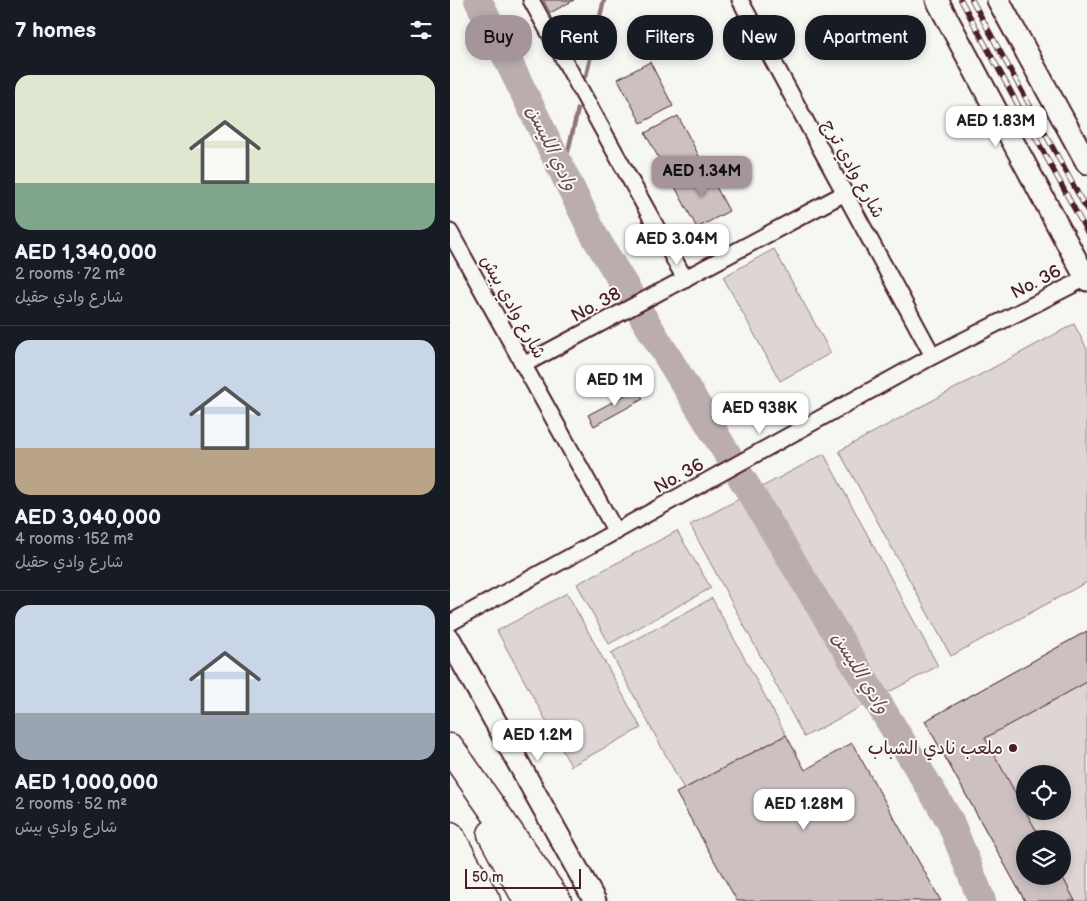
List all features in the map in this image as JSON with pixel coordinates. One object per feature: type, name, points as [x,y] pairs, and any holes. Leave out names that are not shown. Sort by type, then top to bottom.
[{"type":"highway","points":[[450,748],[557,901]]},
{"type":"highway","points":[[450,754],[528,901]]},
{"type":"highway","points":[[450,836],[486,901]]},
{"type":"highway","points":[[450,869],[463,901]]},
{"type":"main road","points":[[937,0],[1086,279]]},
{"type":"main road","points":[[999,0],[1087,163]]},
{"type":"main road","points":[[450,640],[595,901]]},
{"type":"street","points":[[531,0],[684,278]]},
{"type":"street","name":"شارع وادي ترج","points":[[740,0],[933,356]]},
{"type":"street","name":"No. 38","points":[[524,365],[845,193]]},
{"type":"street","name":"شارع وادي بيش","points":[[450,232],[616,532]]},
{"type":"street","name":"No. 36","points":[[450,623],[933,356],[1086,279]]},
{"type":"shaded area","points":[[774,249],[831,353],[780,381],[723,277]]},
{"type":"shaded area","points":[[1074,324],[1087,349],[1087,582],[951,656],[839,451]]},
{"type":"shaded area","points":[[824,454],[938,666],[804,737],[690,525]]},
{"type":"shaded area","points":[[677,531],[711,588],[609,644],[577,584]]},
{"type":"shaded area","points":[[567,593],[641,728],[571,766],[497,631]]},
{"type":"shaded area","points":[[712,598],[786,735],[684,789],[611,653]]},
{"type":"shaded area","name":"ملعب نادي الشباب","points":[[1087,631],[1087,901],[1025,901],[1016,885],[1071,885],[1071,830],[1016,830],[1016,885],[925,721]]},
{"type":"building","points":[[543,0],[574,0],[550,13]]},
{"type":"building","points":[[650,62],[673,106],[641,123],[618,79]]},
{"type":"building","points":[[678,116],[700,158],[668,175],[645,133]]},
{"type":"building","points":[[706,168],[729,211],[697,228],[674,185]]},
{"type":"building","points":[[637,389],[643,399],[594,426],[588,415]]},
{"type":"building","points":[[1087,631],[1087,682],[985,738],[1016,794],[1016,820],[1030,820],[1036,830],[1016,830],[1016,885],[925,721]]},
{"type":"building","points":[[786,735],[805,770],[852,743],[941,901],[737,901],[676,793]]},
{"type":"building","points":[[1016,885],[1067,885],[1075,901],[1025,901]]},
{"type":"waterway","name":"وادي الليسن","points":[[478,0],[594,235],[629,293]]},
{"type":"waterway","points":[[586,76],[604,0]]},
{"type":"waterway","points":[[563,172],[578,109]]},
{"type":"waterway","name":"وادي الليسن","points":[[643,317],[728,455]]},
{"type":"waterway","name":"وادي الليسن","points":[[741,477],[950,821],[982,901]]},
{"type":"railway","points":[[961,0],[1087,232]]},
{"type":"railway","points":[[972,0],[1087,210]]},
{"type":"place","name":"ملعب نادي الشباب","points":[[1013,748]]}]
